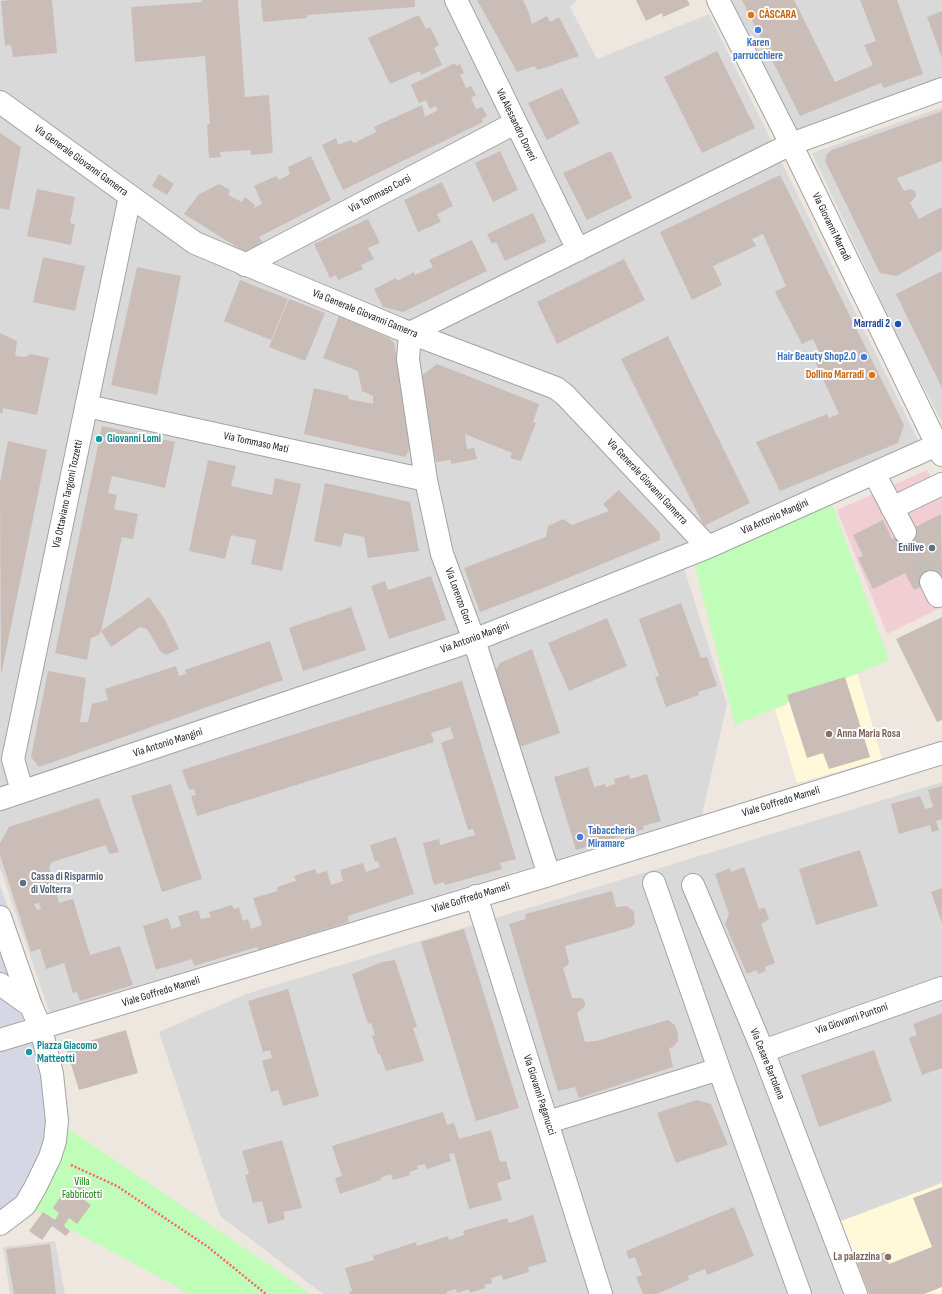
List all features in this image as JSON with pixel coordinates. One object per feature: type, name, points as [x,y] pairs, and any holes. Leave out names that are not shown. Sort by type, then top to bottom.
[{"type":"street","name":"Via Alessandro Doveri","points":[[456,0],[578,250]]},
{"type":"street","name":"Via Giovanni Marradi","points":[[718,0],[791,144],[939,450]]},
{"type":"street","points":[[410,333],[791,144],[942,89]]},
{"type":"street","name":"Via Generale Giovanni Gamerra","points":[[0,102],[195,243],[410,333],[556,388],[565,395],[708,547]]},
{"type":"street","name":"Via Tommaso Corsi","points":[[245,264],[515,123]]},
{"type":"street","name":"Via Ottaviano Targioni Tozzetti","points":[[22,791],[13,759],[130,196]]},
{"type":"street","name":"Via Lorenzo Gori","points":[[410,333],[408,359],[426,480],[442,554],[474,640],[549,875]]},
{"type":"street","name":"Via Tommaso Mati","points":[[87,406],[426,480]]},
{"type":"street","name":"Via Antonio Mangini","points":[[0,799],[474,640],[708,547],[874,473],[939,450]]},
{"type":"street","points":[[874,473],[905,532]]},
{"type":"street","points":[[892,508],[942,484]]},
{"type":"street","name":"Viale Goffredo Mameli","points":[[0,1040],[41,1029],[549,875],[942,753]]},
{"type":"street","points":[[654,883],[800,1294]]},
{"type":"street","name":"Via Cesare Bartolena","points":[[693,885],[763,1051],[856,1294]]},
{"type":"street","name":"Via Giovanni Paganucci","points":[[476,896],[601,1294]]},
{"type":"street","points":[[0,917],[30,1006],[41,1029],[52,1074],[56,1099],[55,1141],[50,1157],[25,1205],[0,1224]]},
{"type":"street","points":[[0,984],[30,1006]]},
{"type":"street","name":"Via Giovanni Puntoni","points":[[763,1051],[942,988]]},
{"type":"street","points":[[548,1122],[719,1069]]},
{"type":"path","points":[[50,1157],[61,1160],[116,1186],[208,1247],[266,1294]]},
{"type":"shaded area","points":[[0,0],[577,0],[570,7],[597,59],[709,14],[920,444],[678,549],[727,704],[702,815],[50,1014],[0,868]]},
{"type":"shaded area","points":[[730,0],[942,0],[942,82],[813,132],[795,130]]},
{"type":"shaded area","points":[[942,107],[942,422],[878,301],[878,294],[812,153]]},
{"type":"shaded area","points":[[927,470],[942,497],[942,607],[887,634],[837,510]]},
{"type":"shaded area","name":"Anna Maria Rosa","points":[[857,671],[882,759],[797,783],[775,709],[787,705],[783,692]]},
{"type":"shaded area","points":[[942,782],[942,1294],[323,1294],[220,1216],[159,1032],[246,994]]},
{"type":"shaded area","name":"Piazza Giacomo Matteotti","points":[[0,885],[51,1026],[64,1077],[68,1125],[61,1160],[42,1197],[0,1235]]},
{"type":"shaded area","name":"La palazzina","points":[[942,1183],[942,1294],[868,1294],[841,1221]]},
{"type":"shaded area","points":[[55,1241],[65,1294],[10,1294],[3,1247]]},
{"type":"green space","points":[[828,493],[889,660],[735,725],[692,553]]},
{"type":"green space","name":"Villa Fabbricotti","points":[[57,1121],[312,1294],[188,1294],[176,1286],[25,1205]]},
{"type":"building","points":[[52,0],[57,53],[13,57],[11,45],[5,46],[1,1]]},
{"type":"building","points":[[202,0],[238,0],[245,97],[269,95],[273,153],[251,155],[250,150],[220,152],[221,157],[209,158],[207,125],[210,124],[205,56],[135,62],[131,7],[202,2]]},
{"type":"building","points":[[261,0],[415,0],[415,7],[307,15],[307,18],[263,22]]},
{"type":"building","points":[[477,0],[523,0],[532,24],[547,16],[550,22],[559,17],[579,56],[538,70],[534,66],[517,72]]},
{"type":"building","points":[[636,0],[687,0],[690,5],[663,17],[662,13],[646,21]]},
{"type":"building","points":[[742,0],[794,0],[835,82],[873,65],[864,45],[876,41],[860,0],[897,0],[923,74],[884,88],[881,83],[800,116]]},
{"type":"building","points":[[942,11],[942,58],[927,17]]},
{"type":"building","points":[[419,15],[426,29],[430,27],[439,45],[434,48],[442,65],[421,75],[420,71],[390,84],[368,38]]},
{"type":"building","points":[[717,51],[755,128],[702,153],[664,77]]},
{"type":"building","points":[[455,63],[456,66],[460,64],[464,73],[460,75],[466,88],[471,86],[476,95],[471,98],[476,109],[482,107],[487,116],[482,119],[483,122],[343,190],[322,145],[336,138],[338,145],[351,140],[354,143],[376,132],[374,127],[422,105],[425,117],[438,110],[436,106],[430,109],[426,100],[419,103],[411,85]]},
{"type":"building","points":[[562,88],[580,123],[547,140],[528,103]]},
{"type":"building","points":[[942,111],[942,161],[897,178],[904,191],[910,189],[915,191],[916,196],[910,203],[919,219],[942,207],[942,250],[897,276],[880,273],[825,161],[827,154],[832,150]]},
{"type":"building","points":[[0,133],[21,147],[9,210],[0,208]]},
{"type":"building","points":[[500,151],[518,190],[493,202],[475,163]]},
{"type":"building","points":[[611,151],[632,198],[587,220],[563,173]]},
{"type":"building","points":[[311,156],[331,200],[259,237],[264,245],[245,252],[184,214],[198,195],[219,184],[230,190],[228,195],[242,202],[245,197],[255,205],[254,208],[262,204],[254,186],[276,176],[279,180],[290,174],[288,167]]},
{"type":"building","points":[[159,174],[174,184],[167,195],[152,186]]},
{"type":"building","points":[[780,175],[904,425],[898,443],[780,491],[756,442],[827,414],[829,418],[839,414],[814,359],[821,356],[813,339],[802,344],[775,292],[786,286],[763,234],[752,239],[756,246],[713,266],[722,285],[692,300],[660,232]]},
{"type":"building","points":[[442,182],[453,206],[437,214],[441,222],[418,232],[404,200]]},
{"type":"building","points":[[37,189],[75,197],[70,223],[75,224],[71,245],[27,236]]},
{"type":"building","points":[[533,213],[546,242],[505,261],[496,242],[492,244],[487,234]]},
{"type":"building","points":[[368,219],[380,243],[368,248],[374,259],[361,265],[363,269],[338,280],[336,275],[330,278],[314,244]]},
{"type":"building","points":[[472,240],[487,271],[403,312],[383,307],[374,289],[396,278],[397,281],[414,272],[415,275],[433,267],[429,260]]},
{"type":"building","points":[[43,257],[85,266],[75,311],[33,302]]},
{"type":"building","points":[[624,259],[645,300],[557,344],[537,302]]},
{"type":"building","points":[[137,267],[181,276],[157,395],[111,385]]},
{"type":"building","points":[[942,271],[942,388],[896,294]]},
{"type":"building","points":[[240,280],[288,299],[271,340],[224,321]]},
{"type":"building","points":[[289,299],[325,313],[305,361],[269,347]]},
{"type":"building","points":[[339,316],[389,338],[394,343],[412,445],[405,457],[304,434],[314,388],[349,396],[348,399],[373,404],[373,396],[362,391],[358,371],[323,358]]},
{"type":"building","points":[[0,333],[17,341],[15,356],[25,357],[31,354],[49,358],[37,415],[3,408],[2,414],[0,413]]},
{"type":"building","points":[[668,336],[750,503],[704,526],[621,359]]},
{"type":"building","points":[[437,364],[539,404],[533,422],[536,423],[521,461],[510,458],[512,453],[465,434],[467,449],[474,448],[477,459],[451,464],[451,460],[436,462],[420,377]]},
{"type":"building","points":[[102,426],[175,442],[165,488],[112,476],[108,493],[117,495],[114,509],[138,514],[133,539],[122,537],[101,631],[99,635],[91,638],[87,660],[55,653]]},
{"type":"building","points":[[8,441],[47,450],[1,675],[0,483]]},
{"type":"building","points":[[208,460],[236,466],[231,486],[272,495],[275,478],[301,484],[282,571],[251,564],[256,540],[231,535],[225,559],[189,551]]},
{"type":"building","points":[[325,483],[410,502],[419,551],[368,558],[364,537],[344,533],[341,547],[314,541]]},
{"type":"building","points":[[619,490],[660,533],[660,540],[541,589],[480,612],[464,568],[546,537],[548,526],[563,519],[572,525],[609,511],[603,504]]},
{"type":"building","points":[[941,514],[942,576],[914,590],[905,573],[873,589],[858,558],[863,556],[853,535],[883,520],[892,539]]},
{"type":"building","points":[[431,576],[446,620],[389,639],[371,586],[385,581],[388,590]]},
{"type":"building","points":[[149,597],[164,618],[179,649],[166,655],[160,651],[147,629],[140,627],[111,647],[101,631]]},
{"type":"building","points":[[681,603],[701,658],[707,657],[717,686],[698,692],[699,695],[666,707],[655,677],[659,676],[639,619]]},
{"type":"building","points":[[351,607],[366,650],[303,671],[289,628]]},
{"type":"building","points":[[942,617],[942,720],[937,722],[896,639]]},
{"type":"building","points":[[607,618],[627,666],[569,691],[548,643]]},
{"type":"building","points":[[270,641],[283,680],[39,767],[31,757],[48,671],[86,678],[80,722],[88,722],[92,704],[108,700],[105,689],[176,666],[179,676],[186,674],[185,670]]},
{"type":"building","points":[[532,649],[560,733],[517,748],[494,673],[500,663]]},
{"type":"building","points":[[845,677],[870,757],[829,769],[823,753],[807,758],[787,695]]},
{"type":"building","points":[[462,681],[516,859],[500,863],[502,869],[445,885],[444,882],[434,885],[423,843],[439,839],[440,845],[475,835],[473,829],[468,830],[441,743],[454,738],[450,727],[431,733],[434,742],[197,816],[191,796],[196,795],[194,789],[189,790],[182,770]]},
{"type":"building","points":[[588,767],[594,787],[605,784],[606,787],[615,784],[614,779],[629,775],[630,779],[647,774],[661,821],[643,826],[644,829],[576,850],[554,777]]},
{"type":"building","points":[[171,784],[202,879],[162,892],[131,796]]},
{"type":"building","points":[[942,786],[942,819],[936,821],[939,830],[932,832],[930,825],[899,834],[891,804],[920,796],[925,809],[933,807],[928,790]]},
{"type":"building","points":[[99,798],[119,852],[109,854],[106,845],[52,862],[49,867],[59,903],[73,899],[90,955],[120,946],[133,985],[80,1001],[77,992],[73,993],[64,963],[46,969],[40,949],[31,952],[0,855],[0,843],[9,827]],"holes":[[[39,903],[41,909],[37,910],[34,904]]]},
{"type":"building","points":[[396,837],[414,894],[348,916],[349,922],[258,950],[257,947],[194,966],[192,959],[156,970],[143,926],[168,918],[172,929],[181,926],[178,916],[198,910],[201,919],[211,917],[209,912],[232,905],[234,909],[239,907],[243,921],[248,919],[251,929],[262,925],[253,898],[278,891],[277,887],[296,881],[294,876],[315,869],[317,874],[327,871],[331,885],[343,881],[340,870],[363,863],[366,872],[380,867],[378,861],[375,862],[370,845]]},
{"type":"building","points":[[860,850],[878,906],[816,925],[799,869]]},
{"type":"building","points":[[744,867],[759,909],[765,908],[769,919],[761,924],[775,963],[765,967],[766,971],[758,974],[757,970],[747,974],[725,924],[729,914],[715,874],[730,868],[731,872]]},
{"type":"building","points":[[942,888],[942,923],[931,892]]},
{"type":"building","points":[[612,891],[616,907],[627,906],[634,912],[635,923],[632,927],[565,946],[569,962],[568,965],[563,968],[572,998],[582,998],[585,1002],[585,1006],[577,1013],[585,1042],[596,1041],[668,1020],[675,1025],[678,1034],[678,1041],[673,1047],[669,1048],[673,1067],[579,1098],[575,1087],[558,1091],[509,924],[526,919],[525,914]]},
{"type":"building","points":[[464,929],[519,1108],[476,1121],[421,942]]},
{"type":"building","points":[[395,960],[417,1027],[413,1028],[424,1061],[386,1071],[380,1054],[378,1054],[372,1036],[375,1035],[371,1023],[368,1024],[352,974],[382,962]]},
{"type":"building","points":[[288,989],[319,1096],[283,1106],[278,1090],[271,1092],[262,1061],[272,1058],[270,1050],[263,1052],[248,1001]]},
{"type":"building","points":[[942,1013],[942,1068],[922,1075],[909,1038],[917,1035],[913,1024]]},
{"type":"building","points":[[126,1030],[138,1073],[79,1090],[66,1048]]},
{"type":"building","points":[[874,1050],[892,1101],[819,1127],[801,1075]]},
{"type":"building","points":[[697,1100],[711,1104],[728,1145],[676,1163],[657,1113]]},
{"type":"building","points":[[443,1112],[447,1125],[454,1123],[459,1139],[491,1130],[500,1162],[506,1161],[511,1179],[497,1183],[502,1200],[469,1209],[454,1153],[449,1154],[451,1161],[427,1169],[425,1164],[417,1166],[418,1169],[409,1172],[410,1175],[393,1180],[391,1174],[380,1178],[381,1180],[340,1194],[335,1178],[342,1176],[332,1146]]},
{"type":"building","points":[[282,1140],[302,1208],[283,1212],[285,1219],[268,1224],[262,1201],[253,1203],[245,1175],[249,1174],[242,1151]]},
{"type":"building","points":[[77,1183],[91,1192],[85,1201],[91,1205],[77,1224],[69,1218],[64,1226],[70,1231],[66,1236],[52,1226],[42,1240],[29,1231],[43,1212],[55,1220],[59,1213],[53,1208],[65,1190],[70,1194]]},
{"type":"building","points":[[942,1187],[942,1287],[924,1294],[869,1294],[857,1263],[885,1252],[889,1264],[932,1247],[913,1198]]},
{"type":"building","points":[[734,1207],[754,1256],[707,1275],[705,1269],[688,1276],[689,1280],[656,1294],[643,1294],[636,1277],[642,1275],[635,1257],[629,1259],[626,1251]]},
{"type":"building","points":[[533,1215],[547,1262],[528,1267],[529,1272],[503,1280],[502,1275],[491,1278],[492,1283],[484,1285],[485,1288],[470,1293],[469,1289],[457,1293],[456,1289],[446,1292],[447,1294],[350,1294],[349,1292],[352,1291],[345,1268],[374,1260],[373,1256],[416,1242],[417,1246],[448,1236],[449,1240],[464,1235],[463,1231],[507,1218],[509,1223]]},
{"type":"building","points":[[50,1244],[56,1294],[14,1294],[6,1249]]},
{"type":"tunnel","points":[[905,532],[931,582]]},
{"type":"place","name":"CÀSCARA","points":[[751,15]]},
{"type":"place","name":"Karen parrucchiere","points":[[758,30]]},
{"type":"place","name":"Marradi 2","points":[[898,324]]},
{"type":"place","name":"Hair Beauty Shop2.0","points":[[864,357]]},
{"type":"place","name":"Dollino Marradi","points":[[872,375]]},
{"type":"place","name":"Giovanni Lomi","points":[[99,439]]},
{"type":"place","name":"Enilive","points":[[932,548]]},
{"type":"place","name":"Anna Maria Rosa","points":[[829,734]]},
{"type":"place","name":"Tabaccheria Miramare","points":[[580,837]]},
{"type":"place","name":"Cassa di Risparmio di Volterra","points":[[23,883]]},
{"type":"place","name":"Piazza Giacomo Matteotti","points":[[29,1052]]},
{"type":"place","name":"La palazzina","points":[[888,1257]]}]
